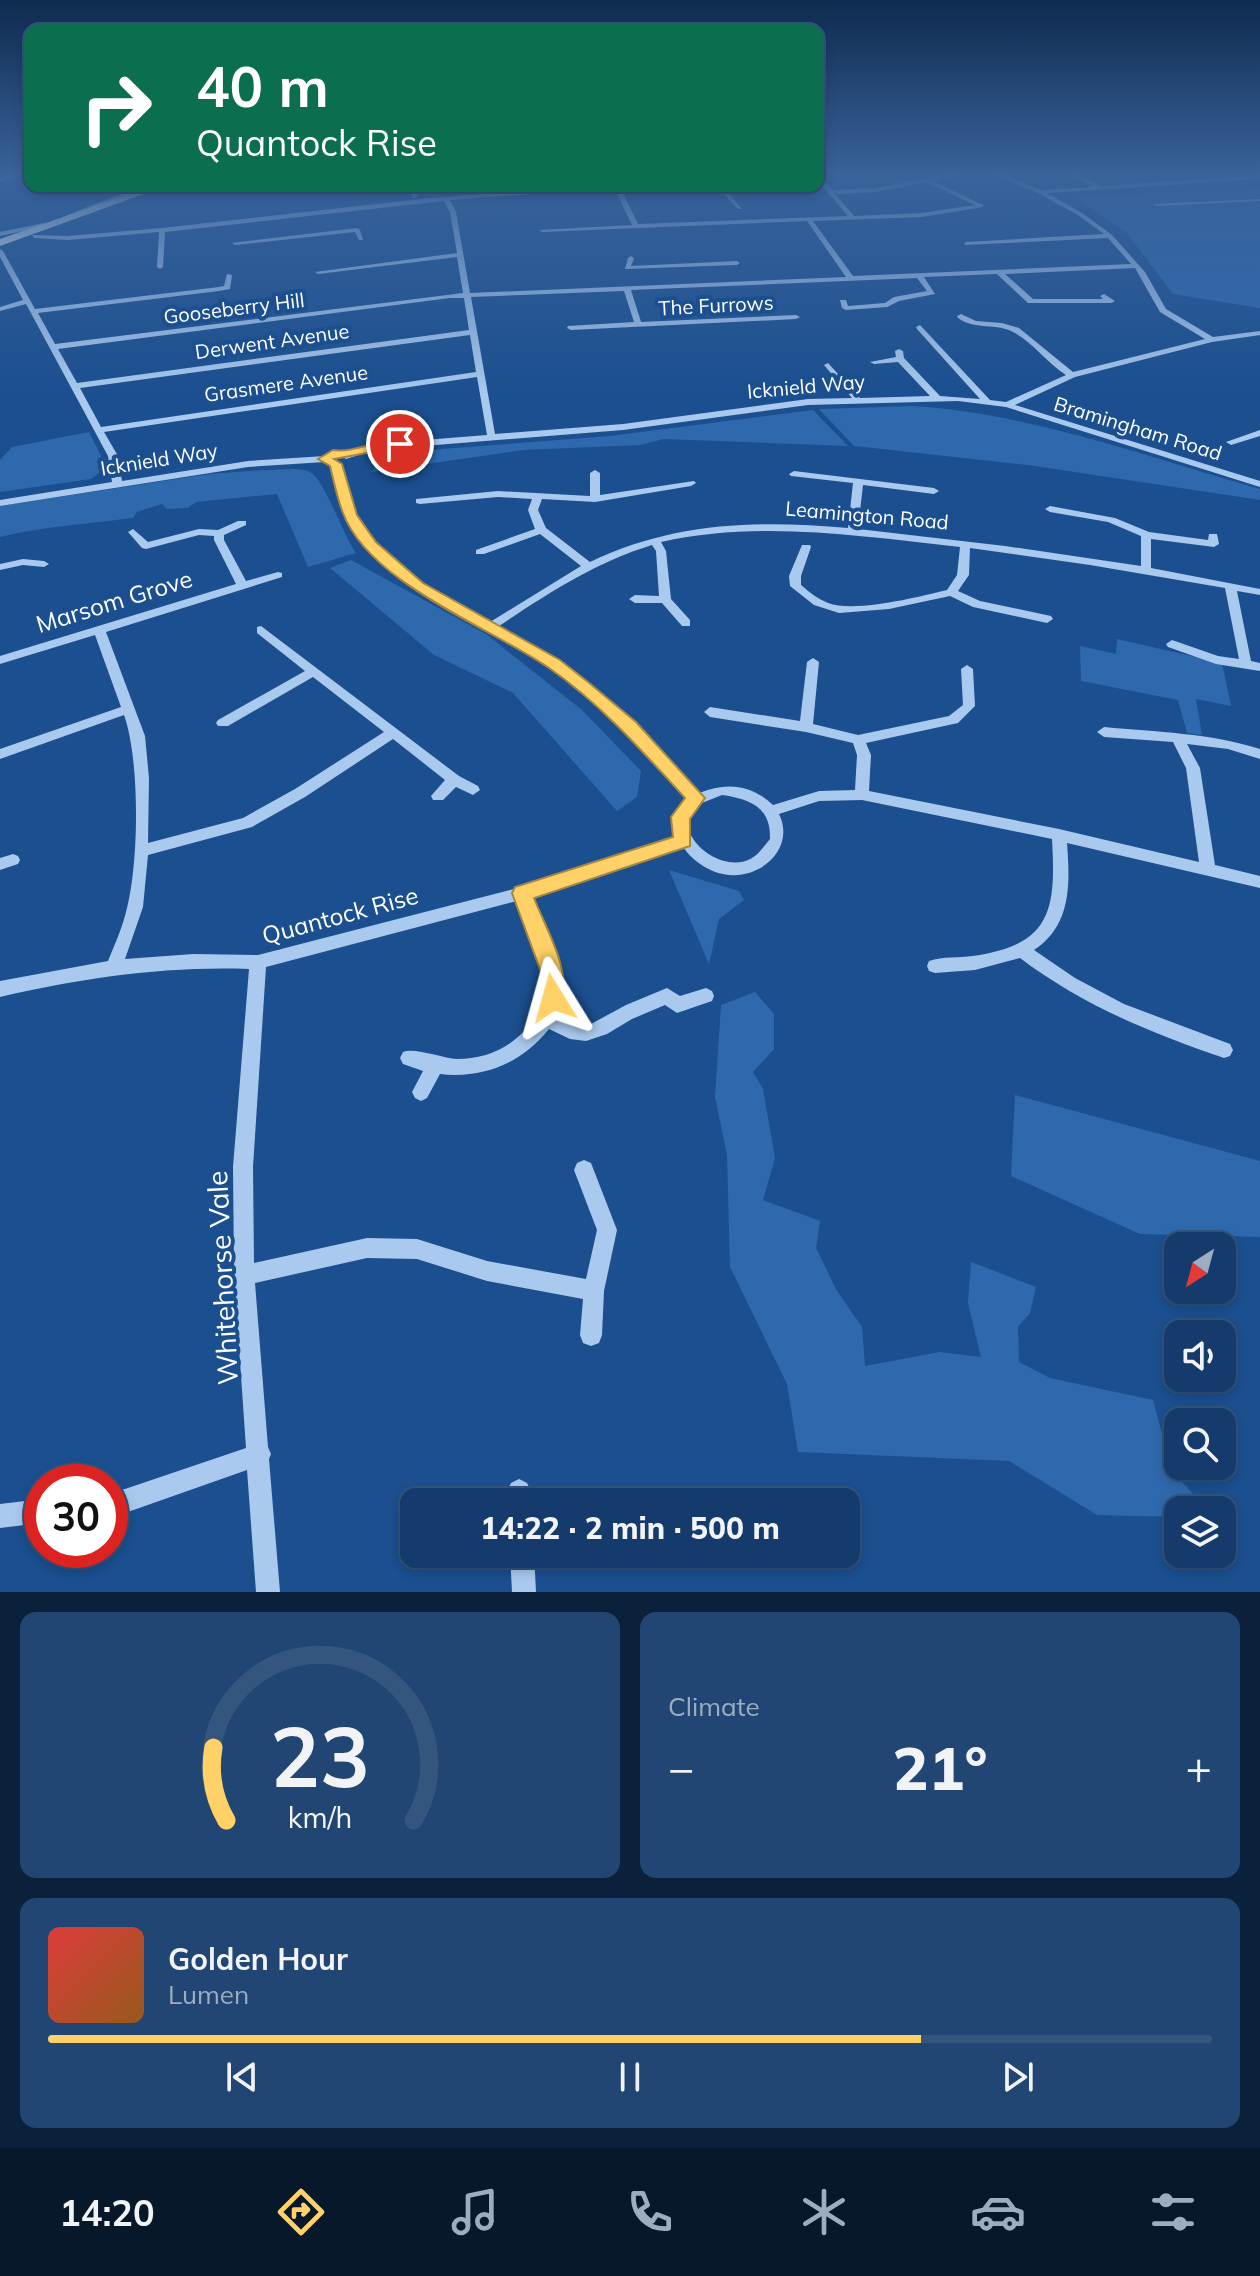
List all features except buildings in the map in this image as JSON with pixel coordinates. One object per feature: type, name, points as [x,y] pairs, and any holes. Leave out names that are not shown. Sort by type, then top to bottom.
[{"type":"street","points":[[160,267],[161,246]]},
{"type":"street","points":[[458,246],[491,435]]},
{"type":"street","points":[[828,246],[851,278]]},
{"type":"street","points":[[1119,246],[1137,266],[1163,310],[1212,340]]},
{"type":"street","points":[[0,247],[113,456],[117,483]]},
{"type":"street","points":[[732,252],[747,282]]},
{"type":"street","points":[[318,272],[460,255]]},
{"type":"street","points":[[631,258],[628,272],[737,263]]},
{"type":"street","name":"Gooseberry Hill","points":[[54,347],[466,295],[1137,266]]},
{"type":"street","points":[[999,272],[1031,301],[1043,304],[1111,301],[1104,296]]},
{"type":"street","points":[[34,311],[219,289],[227,287],[229,275]]},
{"type":"street","points":[[843,302],[846,308],[881,307],[897,299],[932,292],[919,276]]},
{"type":"street","points":[[881,277],[897,299]]},
{"type":"street","name":"The Furrows","points":[[627,288],[638,324]]},
{"type":"street","points":[[0,309],[28,301]]},
{"type":"street","points":[[961,316],[979,327],[1017,330],[1059,368],[1072,375]]},
{"type":"street","name":"The Furrows","points":[[571,328],[796,317]]},
{"type":"street","points":[[920,327],[986,400]]},
{"type":"street","name":"Derwent Avenue","points":[[75,386],[474,332]]},
{"type":"street","points":[[1007,405],[1072,375],[1212,340],[1260,333]]},
{"type":"street","points":[[874,362],[900,355],[937,398]]},
{"type":"street","points":[[828,365],[856,398]]},
{"type":"street","name":"Grasmere Avenue","points":[[98,430],[480,374]]},
{"type":"street","name":"Icknield Way","points":[[0,503],[248,464],[335,460],[373,447],[491,435],[623,427],[856,398],[986,400],[1007,405]]},
{"type":"street","name":"Bramingham Road","points":[[1007,405],[1260,484]]},
{"type":"street","points":[[1231,442],[1260,433]]},
{"type":"street","points":[[335,460],[350,516],[371,545],[417,586],[554,664],[630,726],[696,798]]},
{"type":"street","points":[[595,473],[595,499]]},
{"type":"street","points":[[794,474],[934,491]]},
{"type":"street","points":[[853,532],[858,481]]},
{"type":"street","points":[[420,501],[498,494],[595,499],[691,483]]},
{"type":"street","points":[[538,497],[533,510],[541,530],[587,565]]},
{"type":"street","points":[[1050,509],[1110,518],[1146,535],[1214,544],[1213,536]]},
{"type":"street","name":"Marsom Grove","points":[[133,532],[146,546],[199,532],[219,533],[242,523]]},
{"type":"street","name":"Leamington Road","points":[[490,627],[587,565],[654,540],[710,529],[777,526],[965,544],[1146,569],[1260,592]]},
{"type":"street","points":[[480,552],[541,530]]},
{"type":"street","points":[[219,533],[219,540],[242,584]]},
{"type":"street","points":[[1146,535],[1146,569]]},
{"type":"street","points":[[654,540],[661,551],[665,600],[686,623]]},
{"type":"street","points":[[951,592],[963,575],[965,544]]},
{"type":"street","points":[[806,547],[795,576],[796,586],[809,598],[829,608],[853,609],[951,592],[977,604],[1047,619]]},
{"type":"street","points":[[0,567],[23,562],[44,564]]},
{"type":"street","name":"Marsom Grove","points":[[0,660],[278,575]]},
{"type":"street","points":[[1230,586],[1246,664]]},
{"type":"street","points":[[635,599],[665,600]]},
{"type":"street","points":[[99,629],[138,736],[142,778],[141,851],[135,907],[114,969]]},
{"type":"street","points":[[261,630],[454,780],[473,790]]},
{"type":"street","points":[[1172,644],[1216,660],[1260,667]]},
{"type":"street","points":[[806,727],[813,662]]},
{"type":"street","points":[[710,712],[806,727],[858,740],[953,720],[969,706],[967,669]]},
{"type":"street","points":[[223,723],[314,671]]},
{"type":"street","points":[[0,754],[128,709]]},
{"type":"street","points":[[141,851],[247,823],[394,732]]},
{"type":"street","points":[[1104,732],[1229,744],[1260,754]]},
{"type":"street","points":[[1177,738],[1193,768],[1208,869]]},
{"type":"street","points":[[858,740],[864,755],[862,795]]},
{"type":"street","points":[[438,796],[454,780]]},
{"type":"street","points":[[721,790],[736,791],[762,801],[777,820],[777,841],[762,860],[749,866],[718,866],[691,852],[683,841],[681,817],[696,798],[721,790]]},
{"type":"street","points":[[771,811],[819,796],[862,795],[1059,835],[1260,882]]},
{"type":"street","points":[[935,966],[982,964],[1022,950],[1048,930],[1061,895],[1059,835]]},
{"type":"street","name":"Quantock Rise","points":[[0,989],[47,978],[114,969],[222,960],[258,962],[522,893],[683,841]]},
{"type":"street","points":[[409,1058],[434,1067],[485,1067],[525,1043],[548,1019],[553,998],[552,972],[522,893]]},
{"type":"street","points":[[1022,950],[1062,981],[1101,1003],[1167,1032],[1224,1050]]},
{"type":"street","name":"Whitehorse Vale","points":[[258,962],[243,1167],[244,1275],[260,1454],[268,1592]]},
{"type":"street","points":[[548,1019],[583,1035],[599,1032],[622,1015],[667,996],[677,1005],[706,996]]},
{"type":"street","points":[[421,1092],[434,1067]]},
{"type":"street","points":[[584,1170],[607,1230],[594,1291],[591,1335]]},
{"type":"street","points":[[244,1275],[367,1248],[417,1249],[487,1271],[594,1291]]},
{"type":"street","points":[[128,1500],[260,1454]]},
{"type":"street","points":[[0,1516],[24,1513]]},
{"type":"street","points":[[523,1568],[524,1592]]},
{"type":"shaded area","points":[[1137,246],[1260,246],[1260,308],[1173,294]]},
{"type":"shaded area","points":[[913,406],[1001,417],[1088,438],[1260,489],[1260,500],[1028,465],[854,446],[819,409]]},
{"type":"shaded area","points":[[813,410],[848,446],[663,439],[641,445],[523,450],[371,472],[387,457],[441,449],[610,436]]},
{"type":"shaded area","points":[[89,432],[102,458],[101,471],[91,479],[0,492],[0,460],[12,447]]},
{"type":"shaded area","points":[[305,470],[316,477],[356,553],[308,567],[277,494],[196,502],[188,508],[167,509],[162,504],[137,512],[133,518],[0,537],[0,506],[209,474]]},
{"type":"shaded area","points":[[351,560],[486,634],[582,710],[641,771],[637,797],[617,811],[513,693],[434,655],[330,568]]},
{"type":"shaded area","points":[[1117,639],[1222,663],[1231,706],[1196,699],[1202,735],[1187,733],[1178,700],[1081,681],[1080,646],[1116,654]]},
{"type":"shaded area","points":[[669,870],[739,891],[744,900],[719,919],[709,964]]},
{"type":"shaded area","points":[[755,992],[774,1014],[774,1049],[753,1072],[763,1089],[775,1158],[763,1200],[820,1221],[816,1248],[837,1291],[862,1327],[865,1366],[940,1352],[981,1357],[968,1303],[971,1262],[1036,1287],[1030,1313],[1018,1327],[1019,1362],[1050,1378],[1153,1400],[1164,1441],[1164,1480],[1180,1480],[1195,1496],[1164,1496],[1164,1517],[1097,1515],[1009,1461],[798,1452],[787,1384],[730,1267],[727,1155],[715,1097],[721,1005]]},
{"type":"shaded area","points":[[1015,1095],[1260,1161],[1260,1237],[1236,1236],[1236,1232],[1140,1234],[1011,1176]]},
{"type":"route","points":[[400,444],[373,447],[346,456],[333,454],[325,459],[329,464],[336,464],[350,516],[371,545],[417,586],[554,664],[630,726],[696,798],[681,817],[679,829],[683,841],[522,893],[552,972],[553,998]]}]
